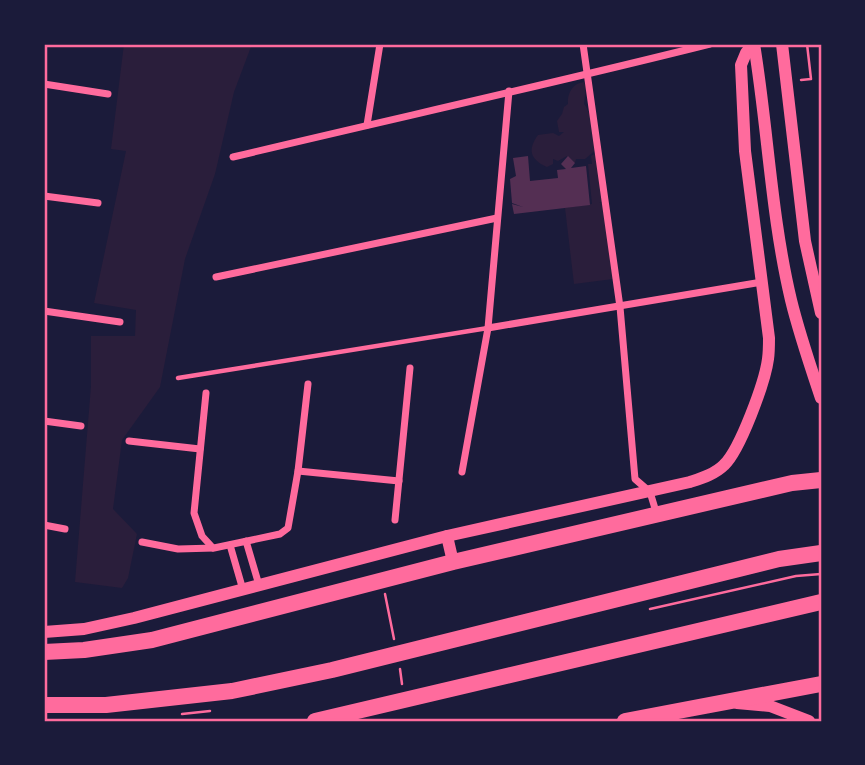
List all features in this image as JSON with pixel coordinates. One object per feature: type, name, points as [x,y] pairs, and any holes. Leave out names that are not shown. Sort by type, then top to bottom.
[{"type":"highway","points":[[44,652],[84,650],[152,640],[453,562],[792,483],[821,480]]},
{"type":"highway","points":[[44,705],[106,705],[232,691],[332,670],[779,559],[821,553]]},
{"type":"highway","points":[[315,721],[821,602]]},
{"type":"highway","points":[[625,721],[821,684]]},
{"type":"street","points":[[368,125],[380,44]]},
{"type":"street","points":[[583,44],[620,307],[635,479],[650,492],[657,516]]},
{"type":"street","points":[[233,157],[710,44]]},
{"type":"street","points":[[754,44],[791,298],[808,362],[821,398]]},
{"type":"street","points":[[44,632],[84,629],[134,618],[447,536],[690,482],[722,467],[731,457],[765,375],[768,359],[769,338],[745,151],[743,59],[754,44]]},
{"type":"street","points":[[782,44],[805,241],[821,313]]},
{"type":"street","points":[[44,84],[108,94]]},
{"type":"street","points":[[463,472],[488,328],[509,91]]},
{"type":"street","points":[[44,195],[97,203]]},
{"type":"street","points":[[216,277],[497,218]]},
{"type":"street","points":[[488,328],[762,282]]},
{"type":"street","points":[[44,311],[120,322]]},
{"type":"street","points":[[395,520],[410,368]]},
{"type":"street","points":[[142,542],[178,549],[214,548],[280,534],[288,528],[308,384]]},
{"type":"street","points":[[206,393],[194,513],[202,536],[214,548]]},
{"type":"street","points":[[44,421],[81,426]]},
{"type":"street","points":[[130,441],[200,449]]},
{"type":"street","points":[[298,471],[399,481]]},
{"type":"street","points":[[44,525],[65,528]]},
{"type":"street","points":[[447,536],[453,562]]},
{"type":"street","points":[[246,541],[259,585]]},
{"type":"street","points":[[230,545],[243,590]]},
{"type":"street","points":[[733,702],[770,706],[809,721]]},
{"type":"lane","points":[[178,378],[488,328]]},
{"type":"path","points":[[807,44],[811,79]]},
{"type":"path","points":[[385,591],[395,643]]},
{"type":"path","points":[[400,669],[404,695]]},
{"type":"shaded area","points":[[124,44],[252,44],[234,92],[215,174],[185,259],[160,387],[122,440],[113,509],[137,534],[128,578],[122,588],[75,582],[91,386],[91,336],[135,336],[136,310],[94,303],[126,151],[111,149]]},
{"type":"shaded area","points":[[584,82],[584,104],[593,127],[594,151],[585,159],[576,159],[575,163],[567,156],[558,161],[553,159],[553,164],[547,167],[534,157],[533,145],[538,135],[553,133],[559,136],[564,132],[559,132],[557,121],[568,104],[572,89]]},
{"type":"shaded area","points":[[596,153],[605,201],[599,203],[604,203],[613,279],[574,284],[565,208],[592,204],[588,164],[592,164],[591,156]]},
{"type":"building","points":[[528,156],[530,181],[558,178],[557,170],[566,169],[561,164],[568,156],[575,163],[571,168],[586,166],[590,205],[514,214],[512,204],[523,207],[512,203],[510,179],[516,176],[513,158]]}]
